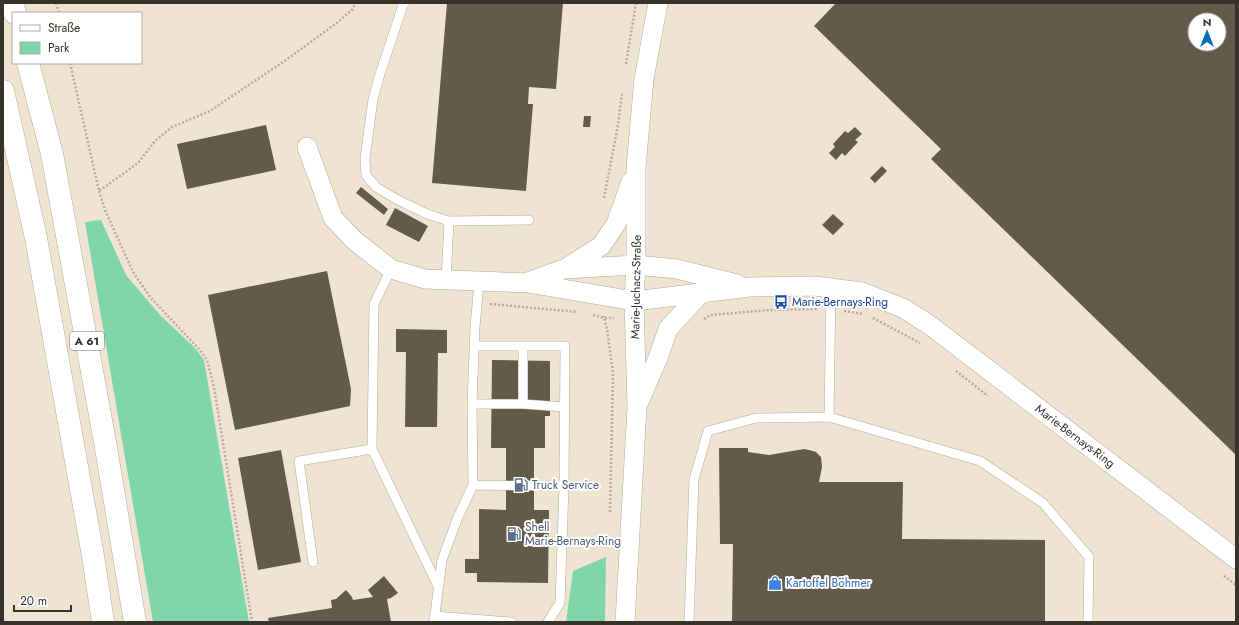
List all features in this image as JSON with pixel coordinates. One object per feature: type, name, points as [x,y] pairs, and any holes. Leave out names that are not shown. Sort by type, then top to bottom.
[{"type":"highway","name":"A 61","points":[[28,64],[53,162],[105,442],[134,622]]},
{"type":"highway","name":"A 61","points":[[3,91],[36,238],[93,556],[103,622]]},
{"type":"street","name":"Marie-Juchacz-Straße","points":[[624,622],[637,407],[634,301],[636,265],[636,167],[644,79],[658,3]]},
{"type":"street","name":"Marie-Bernays-Ring","points":[[306,147],[334,218],[355,241],[391,269],[425,279],[528,283],[634,301],[750,287],[815,286],[862,292],[903,308],[931,326],[1236,559]]},
{"type":"street","name":"Marie-Juchacz-Straße","points":[[564,269],[601,246],[616,224],[636,167]]},
{"type":"street","name":"Marie-Bernays-Ring","points":[[528,283],[564,269],[636,265],[677,269],[750,287]]},
{"type":"street","name":"Marie-Juchacz-Straße","points":[[637,407],[658,358],[668,329],[700,294]]},
{"type":"lane","points":[[405,3],[403,5],[373,99],[365,159],[366,175],[376,188],[396,200],[427,214],[450,221],[529,220]]},
{"type":"lane","points":[[446,280],[450,221]]},
{"type":"lane","points":[[391,269],[374,304],[372,449],[438,586]]},
{"type":"lane","points":[[479,282],[474,346],[472,404],[473,485],[458,517],[442,560],[434,619],[511,622]]},
{"type":"lane","points":[[829,418],[831,288]]},
{"type":"lane","points":[[474,346],[565,346],[564,486],[560,603],[548,622]]},
{"type":"lane","points":[[523,346],[523,404]]},
{"type":"lane","points":[[472,404],[523,404],[564,407]]},
{"type":"lane","points":[[689,622],[694,479],[708,431],[756,418],[829,418],[980,461],[1043,503],[1089,557],[1088,622]]},
{"type":"lane","points":[[313,562],[299,461],[372,449]]},
{"type":"lane","points":[[473,485],[564,486]]},
{"type":"path","points":[[100,191],[138,163],[155,140],[172,127],[210,111],[286,60],[338,22],[353,9],[355,3]]},
{"type":"path","points":[[70,64],[105,210],[133,272],[150,297],[199,349],[207,360],[214,387],[252,622]]},
{"type":"green space","points":[[101,220],[126,275],[160,315],[195,348],[204,360],[249,622],[153,622],[85,222]]},
{"type":"green space","points":[[606,557],[605,622],[566,622],[573,571]]},
{"type":"building","points":[[447,3],[563,3],[556,89],[529,87],[528,104],[533,104],[526,191],[432,183]]},
{"type":"building","points":[[836,3],[1236,3],[1236,455],[931,159],[941,149],[814,26]]},
{"type":"building","points":[[584,116],[591,116],[590,127],[583,127]]},
{"type":"building","points":[[266,125],[276,170],[187,189],[177,144]]},
{"type":"building","points":[[855,127],[862,134],[855,140],[858,142],[845,156],[842,153],[836,160],[829,153],[835,147],[833,144],[845,131],[848,133]]},
{"type":"building","points":[[882,166],[887,171],[875,183],[870,178]]},
{"type":"building","points":[[361,187],[388,209],[384,215],[356,193]]},
{"type":"building","points":[[395,208],[428,226],[419,242],[386,225]]},
{"type":"building","points":[[833,214],[844,224],[833,235],[822,225]]},
{"type":"building","points":[[327,271],[351,389],[350,406],[235,430],[208,295]]},
{"type":"building","points":[[396,329],[447,330],[447,353],[438,353],[437,427],[405,427],[406,352],[396,352]]},
{"type":"building","points":[[492,360],[550,361],[550,416],[545,416],[545,448],[534,448],[534,510],[549,510],[548,583],[477,582],[477,573],[465,573],[465,559],[479,559],[479,509],[506,510],[506,448],[491,448]]},
{"type":"building","points":[[719,448],[748,448],[748,452],[769,455],[804,449],[816,452],[821,457],[822,467],[819,482],[903,482],[902,539],[1045,540],[1045,622],[732,622],[733,544],[720,544]]},
{"type":"building","points":[[281,450],[301,562],[258,570],[238,458]]},
{"type":"building","points":[[384,576],[398,593],[387,599],[391,622],[269,622],[268,618],[332,608],[331,600],[336,599],[346,590],[353,600],[373,597],[368,590]]},
{"type":"place","name":"Marie-Bernays-Ring","points":[[781,302]]},
{"type":"place","name":"Truck Service","points":[[521,485]]},
{"type":"place","name":"Shell Marie-Bernays-Ring","points":[[514,534]]},
{"type":"place","name":"Kartoffel Böhmer","points":[[775,583]]}]
